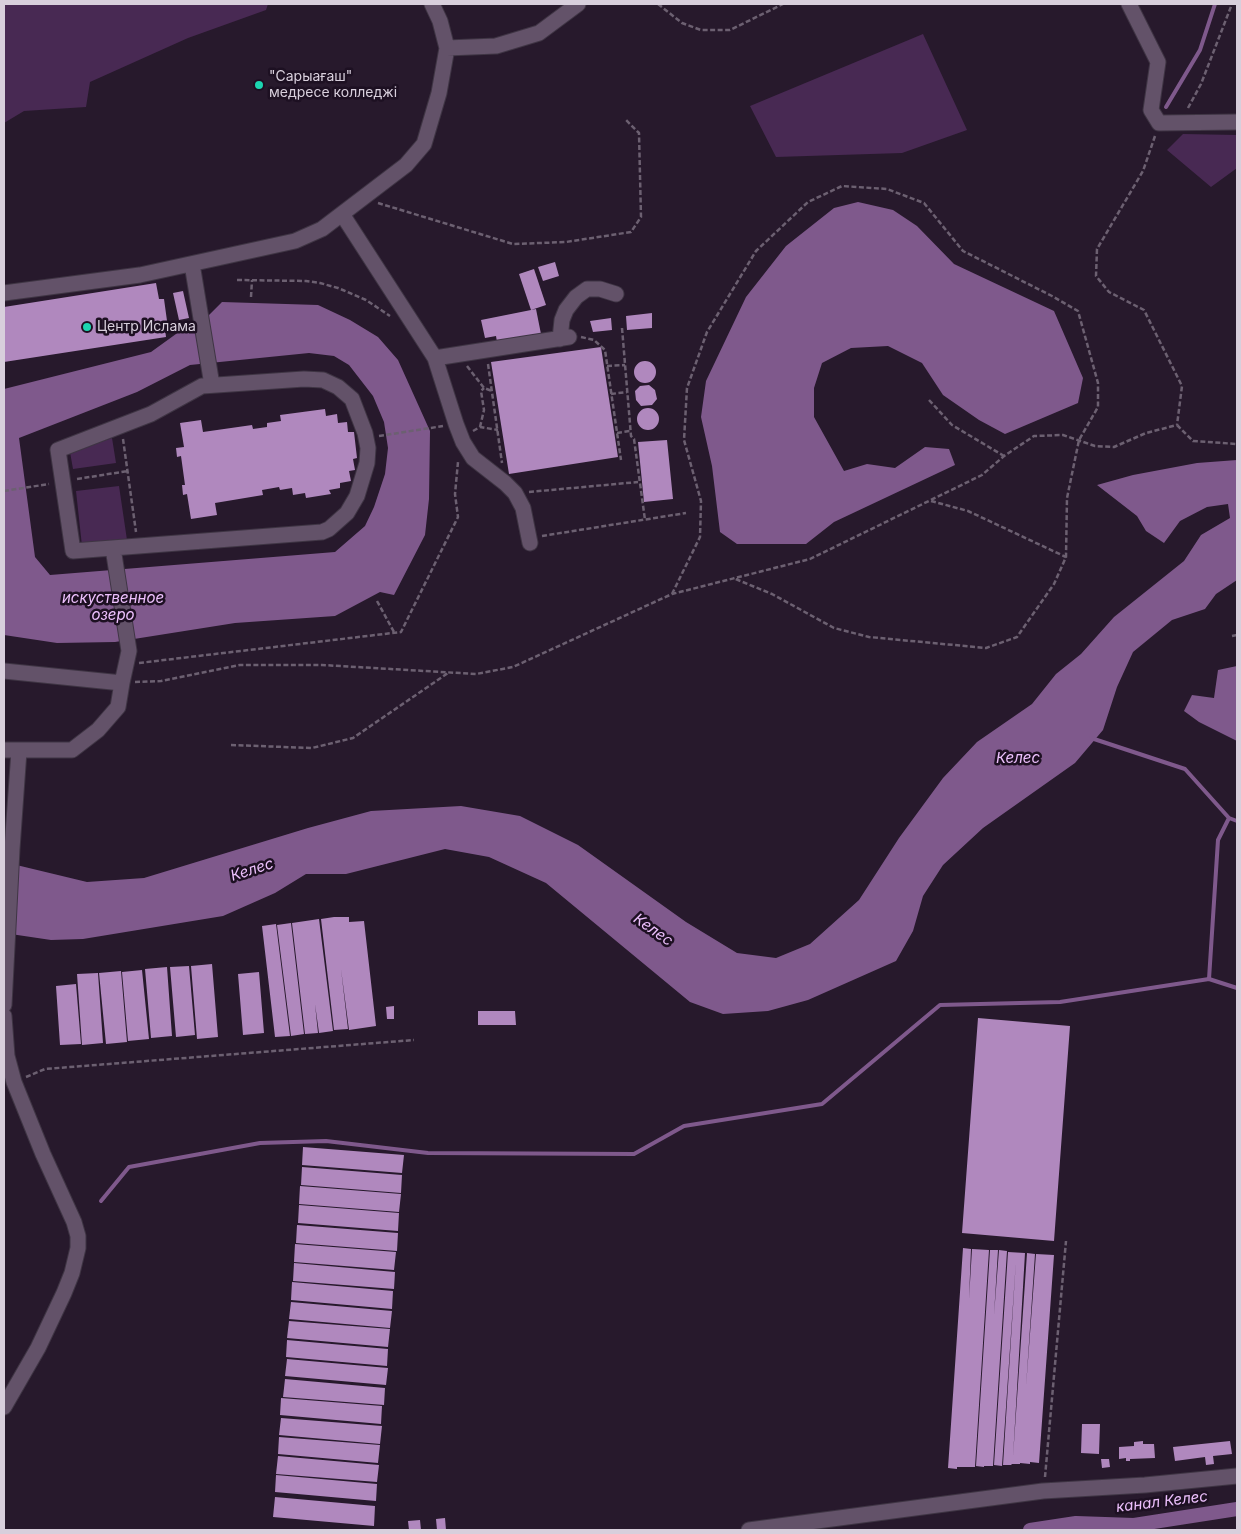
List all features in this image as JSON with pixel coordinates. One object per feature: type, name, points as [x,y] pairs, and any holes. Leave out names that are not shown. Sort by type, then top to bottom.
[{"type":"street","points":[[4,292],[140,275],[295,241],[322,229],[406,165],[424,144],[439,93],[447,48],[440,21],[432,4]]},
{"type":"street","points":[[447,48],[496,46],[539,33],[578,4]]},
{"type":"street","points":[[1129,4],[1158,62],[1151,110],[1159,123],[1237,122]]},
{"type":"street","points":[[342,214],[435,358],[461,436],[473,458],[510,488],[523,508],[530,541]]},
{"type":"street","points":[[192,264],[211,380]]},
{"type":"street","points":[[435,358],[565,338],[562,320],[566,310],[576,297],[587,289],[600,289],[616,294]]},
{"type":"street","points":[[211,380],[324,380],[338,387],[352,399],[365,433],[368,448],[367,463],[357,496],[347,513],[329,529],[322,532],[138,546],[114,556],[73,551],[58,450],[151,414],[211,380]]},
{"type":"street","points":[[4,750],[72,750],[98,730],[118,707],[128,651],[114,556]]},
{"type":"street","points":[[4,671],[122,683]]},
{"type":"street","points":[[4,1004],[19,751]]},
{"type":"street","points":[[4,1016],[7,1056],[14,1082],[43,1154],[74,1222],[78,1236],[78,1248],[72,1273],[38,1348],[4,1408]]},
{"type":"street","points":[[749,1530],[1043,1491],[1146,1485],[1237,1476]]},
{"type":"path","points":[[658,4],[682,23],[701,30],[730,30],[783,4]]},
{"type":"path","points":[[1179,123],[1200,84],[1232,4]]},
{"type":"path","points":[[362,198],[513,244],[566,242],[631,232],[641,216],[639,133],[626,120]]},
{"type":"path","points":[[1159,123],[1142,171],[1097,249],[1096,276],[1109,292],[1144,310],[1182,386],[1177,425]]},
{"type":"path","points":[[672,594],[700,537],[701,500],[684,440],[686,388],[707,332],[756,251],[808,202],[842,186],[887,189],[924,203],[964,252],[1078,311],[1098,383],[1098,407],[1079,440],[1067,498],[1066,557],[1054,584],[1017,637],[986,648],[869,637],[834,628],[772,594],[733,578]]},
{"type":"path","points":[[237,280],[306,281],[329,286],[366,300],[394,318]]},
{"type":"path","points":[[251,297],[252,280]]},
{"type":"path","points":[[622,328],[630,436],[634,439],[645,520]]},
{"type":"path","points":[[565,338],[586,338],[600,344],[605,350],[621,460]]},
{"type":"path","points":[[486,350],[498,430],[510,488],[638,482]]},
{"type":"path","points":[[458,355],[484,388],[492,391]]},
{"type":"path","points":[[607,366],[625,365]]},
{"type":"path","points":[[480,427],[484,410],[481,391],[484,388]]},
{"type":"path","points":[[611,394],[627,392]]},
{"type":"path","points":[[929,400],[952,425],[1004,456]]},
{"type":"path","points":[[121,425],[138,546]]},
{"type":"path","points":[[122,683],[161,681],[240,665],[322,665],[476,674],[513,667],[672,594],[810,559],[982,475],[1004,456],[1034,436],[1063,434],[1094,446],[1114,447],[1146,433],[1177,425]]},
{"type":"path","points":[[1177,425],[1193,441],[1237,444]]},
{"type":"path","points":[[374,437],[438,426]]},
{"type":"path","points":[[461,436],[480,427],[498,430]]},
{"type":"path","points":[[617,433],[630,431]]},
{"type":"path","points":[[4,491],[128,471]]},
{"type":"path","points":[[930,500],[968,510],[1066,557]]},
{"type":"path","points":[[530,541],[686,514]]},
{"type":"path","points":[[378,601],[394,632]]},
{"type":"path","points":[[1232,636],[1237,635]]},
{"type":"path","points":[[231,745],[312,748],[353,738],[449,672]]},
{"type":"path","points":[[14,1082],[45,1069],[414,1040]]},
{"type":"path","points":[[1043,1491],[1066,1241]]},
{"type":"shaded area","points":[[4,4],[268,4],[266,10],[188,38],[90,82],[86,107],[24,111],[4,123]]},
{"type":"shaded area","points":[[923,34],[967,130],[902,153],[776,157],[750,106]]},
{"type":"shaded area","points":[[1183,134],[1237,135],[1237,168],[1211,187],[1167,150]]},
{"type":"shaded area","points":[[112,438],[116,463],[73,469],[70,452]]},
{"type":"shaded area","points":[[119,486],[127,540],[82,546],[76,491]]},
{"type":"water","points":[[858,202],[893,210],[917,226],[954,264],[1054,311],[1083,378],[1078,403],[1005,434],[979,420],[943,395],[922,363],[888,346],[851,348],[822,363],[814,388],[814,417],[844,471],[867,464],[895,468],[925,447],[949,449],[955,465],[834,522],[806,544],[737,544],[720,532],[712,466],[701,417],[706,381],[746,297],[786,246],[834,208]]},
{"type":"water","name":"искуственное озеро","points":[[222,302],[318,305],[350,320],[378,337],[398,360],[430,431],[429,499],[425,535],[394,595],[380,592],[335,616],[235,623],[115,642],[57,643],[4,635],[4,389],[151,352],[194,321],[208,316]],"holes":[[[309,353],[334,356],[349,365],[373,396],[384,422],[388,448],[385,474],[374,507],[365,526],[335,552],[50,575],[35,557],[19,438],[137,392],[190,365]]]},
{"type":"water","name":"Келес","points":[[1237,460],[1237,580],[1216,594],[1205,609],[1172,620],[1133,652],[1117,687],[1103,730],[1075,763],[983,828],[943,865],[923,896],[913,931],[896,961],[808,1000],[768,1011],[723,1014],[690,1002],[546,883],[489,857],[445,849],[346,874],[306,874],[275,893],[223,916],[83,939],[51,940],[4,933],[4,862],[87,882],[144,878],[308,828],[371,811],[461,806],[520,816],[578,845],[686,922],[737,953],[776,958],[810,944],[859,900],[899,838],[943,778],[977,742],[1032,704],[1056,674],[1081,654],[1114,617],[1184,561],[1201,535],[1230,518],[1228,504],[1207,507],[1180,521],[1164,543],[1146,531],[1137,516],[1097,485],[1133,475],[1197,463]]},
{"type":"water","points":[[1237,666],[1237,741],[1199,722],[1184,711],[1192,695],[1214,698],[1218,670]]},
{"type":"building","points":[[555,262],[559,276],[543,281],[538,267]]},
{"type":"building","points":[[534,269],[546,305],[531,310],[519,274]]},
{"type":"building","points":[[156,283],[159,299],[164,299],[168,328],[165,328],[166,337],[4,362],[4,307]]},
{"type":"building","points":[[183,291],[189,318],[179,320],[173,293]]},
{"type":"building","points":[[536,309],[541,334],[497,342],[496,336],[485,338],[481,320]]},
{"type":"building","points":[[652,313],[652,328],[627,330],[626,316]]},
{"type":"building","points":[[611,318],[612,330],[593,332],[590,321]]},
{"type":"building","points":[[601,347],[618,457],[509,474],[491,362]]},
{"type":"building","points":[[645,361],[653,364],[656,372],[653,380],[645,383],[637,380],[634,372],[637,364]]},
{"type":"building","points":[[649,385],[655,390],[657,399],[652,405],[641,406],[636,400],[635,391],[640,386]]},
{"type":"building","points":[[648,408],[656,411],[659,419],[656,427],[648,430],[640,427],[637,419],[640,411]]},
{"type":"building","points":[[325,409],[326,416],[337,414],[338,423],[347,422],[348,432],[354,432],[357,458],[353,459],[355,470],[349,471],[351,481],[340,483],[340,488],[329,490],[331,494],[306,498],[305,493],[293,495],[292,488],[280,490],[279,487],[262,490],[263,495],[215,503],[217,515],[191,519],[187,494],[183,495],[182,485],[185,485],[181,456],[177,457],[176,448],[184,447],[180,423],[201,420],[203,432],[252,425],[253,429],[267,427],[267,423],[281,421],[280,415]]},
{"type":"building","points":[[667,440],[673,499],[644,502],[638,442]]},
{"type":"building","points":[[349,917],[349,922],[364,921],[376,1026],[349,1030],[341,969],[348,1029],[334,1030],[321,919]]},
{"type":"building","points":[[319,919],[333,1031],[319,1033],[315,1004],[318,1033],[305,1034],[292,923]]},
{"type":"building","points":[[291,923],[304,1034],[291,1036],[277,925]]},
{"type":"building","points":[[276,924],[290,1036],[275,1037],[262,926]]},
{"type":"building","points":[[212,964],[218,1037],[197,1039],[191,966]]},
{"type":"building","points":[[189,966],[195,1035],[176,1037],[170,967]]},
{"type":"building","points":[[167,967],[172,1036],[151,1038],[145,969]]},
{"type":"building","points":[[142,970],[149,1039],[128,1041],[122,972]]},
{"type":"building","points":[[121,971],[127,1042],[106,1044],[99,973]]},
{"type":"building","points":[[259,972],[264,1033],[243,1035],[238,974]]},
{"type":"building","points":[[98,973],[103,1043],[82,1045],[77,974]]},
{"type":"building","points":[[76,984],[81,1044],[60,1045],[56,986]]},
{"type":"building","points":[[394,1006],[394,1019],[387,1019],[386,1007]]},
{"type":"building","points":[[478,1011],[515,1011],[516,1025],[478,1025]]},
{"type":"building","points":[[978,1018],[1070,1026],[1054,1241],[962,1233]]},
{"type":"building","points":[[303,1147],[404,1155],[402,1173],[302,1165]]},
{"type":"building","points":[[302,1167],[402,1175],[401,1193],[301,1185]]},
{"type":"building","points":[[300,1186],[401,1194],[399,1212],[299,1204]]},
{"type":"building","points":[[299,1205],[399,1213],[398,1231],[298,1223]]},
{"type":"building","points":[[297,1225],[398,1233],[397,1251],[296,1243]]},
{"type":"building","points":[[295,1244],[396,1252],[394,1270],[294,1262]]},
{"type":"building","points":[[963,1248],[971,1249],[969,1299],[972,1249],[989,1250],[975,1467],[957,1467],[957,1469],[948,1468]]},
{"type":"building","points":[[990,1250],[998,1250],[994,1315],[999,1250],[1007,1251],[993,1466],[984,1467],[976,1466]]},
{"type":"building","points":[[1008,1252],[1025,1253],[1013,1457],[1027,1253],[1035,1254],[1026,1387],[1036,1254],[1054,1255],[1039,1463],[1003,1465],[1016,1260],[1002,1466],[994,1465]]},
{"type":"building","points":[[294,1263],[395,1272],[394,1289],[293,1281]]},
{"type":"building","points":[[292,1282],[393,1291],[392,1309],[291,1300]]},
{"type":"building","points":[[291,1302],[392,1311],[390,1328],[289,1319]]},
{"type":"building","points":[[289,1321],[390,1329],[388,1347],[287,1338]]},
{"type":"building","points":[[287,1340],[388,1349],[387,1366],[286,1357]]},
{"type":"building","points":[[287,1359],[388,1368],[386,1385],[285,1376]]},
{"type":"building","points":[[285,1379],[385,1388],[384,1405],[283,1397]]},
{"type":"building","points":[[281,1398],[382,1406],[381,1424],[280,1415]]},
{"type":"building","points":[[281,1418],[382,1426],[380,1444],[279,1435]]},
{"type":"building","points":[[1082,1424],[1100,1424],[1099,1454],[1081,1453]]},
{"type":"building","points":[[279,1437],[380,1445],[378,1463],[278,1454]]},
{"type":"building","points":[[1143,1441],[1143,1444],[1154,1444],[1155,1458],[1130,1459],[1130,1461],[1126,1461],[1126,1458],[1119,1459],[1119,1447],[1134,1446],[1134,1442]]},
{"type":"building","points":[[1230,1441],[1232,1454],[1213,1456],[1214,1464],[1206,1465],[1205,1457],[1175,1461],[1173,1447]]},
{"type":"building","points":[[278,1456],[379,1465],[377,1482],[276,1474]]},
{"type":"building","points":[[1101,1459],[1109,1459],[1110,1467],[1102,1468]]},
{"type":"building","points":[[276,1475],[377,1484],[376,1501],[275,1492]]},
{"type":"building","points":[[275,1497],[375,1506],[374,1526],[273,1517]]},
{"type":"building","points":[[445,1518],[446,1530],[437,1530],[436,1519]]},
{"type":"building","points":[[420,1520],[421,1530],[409,1530],[408,1521]]},
{"type":"waterway","points":[[1166,107],[1200,50],[1215,4]]},
{"type":"waterway","points":[[1091,738],[1185,769],[1229,818],[1237,821]]},
{"type":"waterway","points":[[1229,818],[1218,840],[1209,979],[1237,988]]},
{"type":"waterway","points":[[101,1201],[129,1167],[260,1143],[326,1141],[428,1153],[634,1154],[684,1126],[822,1104],[940,1005],[1060,1002],[1209,979]]},
{"type":"waterway","name":"канал Келес","points":[[1030,1530],[1076,1523],[1134,1525],[1237,1509]]},
{"type":"place","name":"\"Сарыағаш\" медресе колледжі","points":[[259,85]]},
{"type":"place","name":"Центр Ислама","points":[[87,327]]}]
